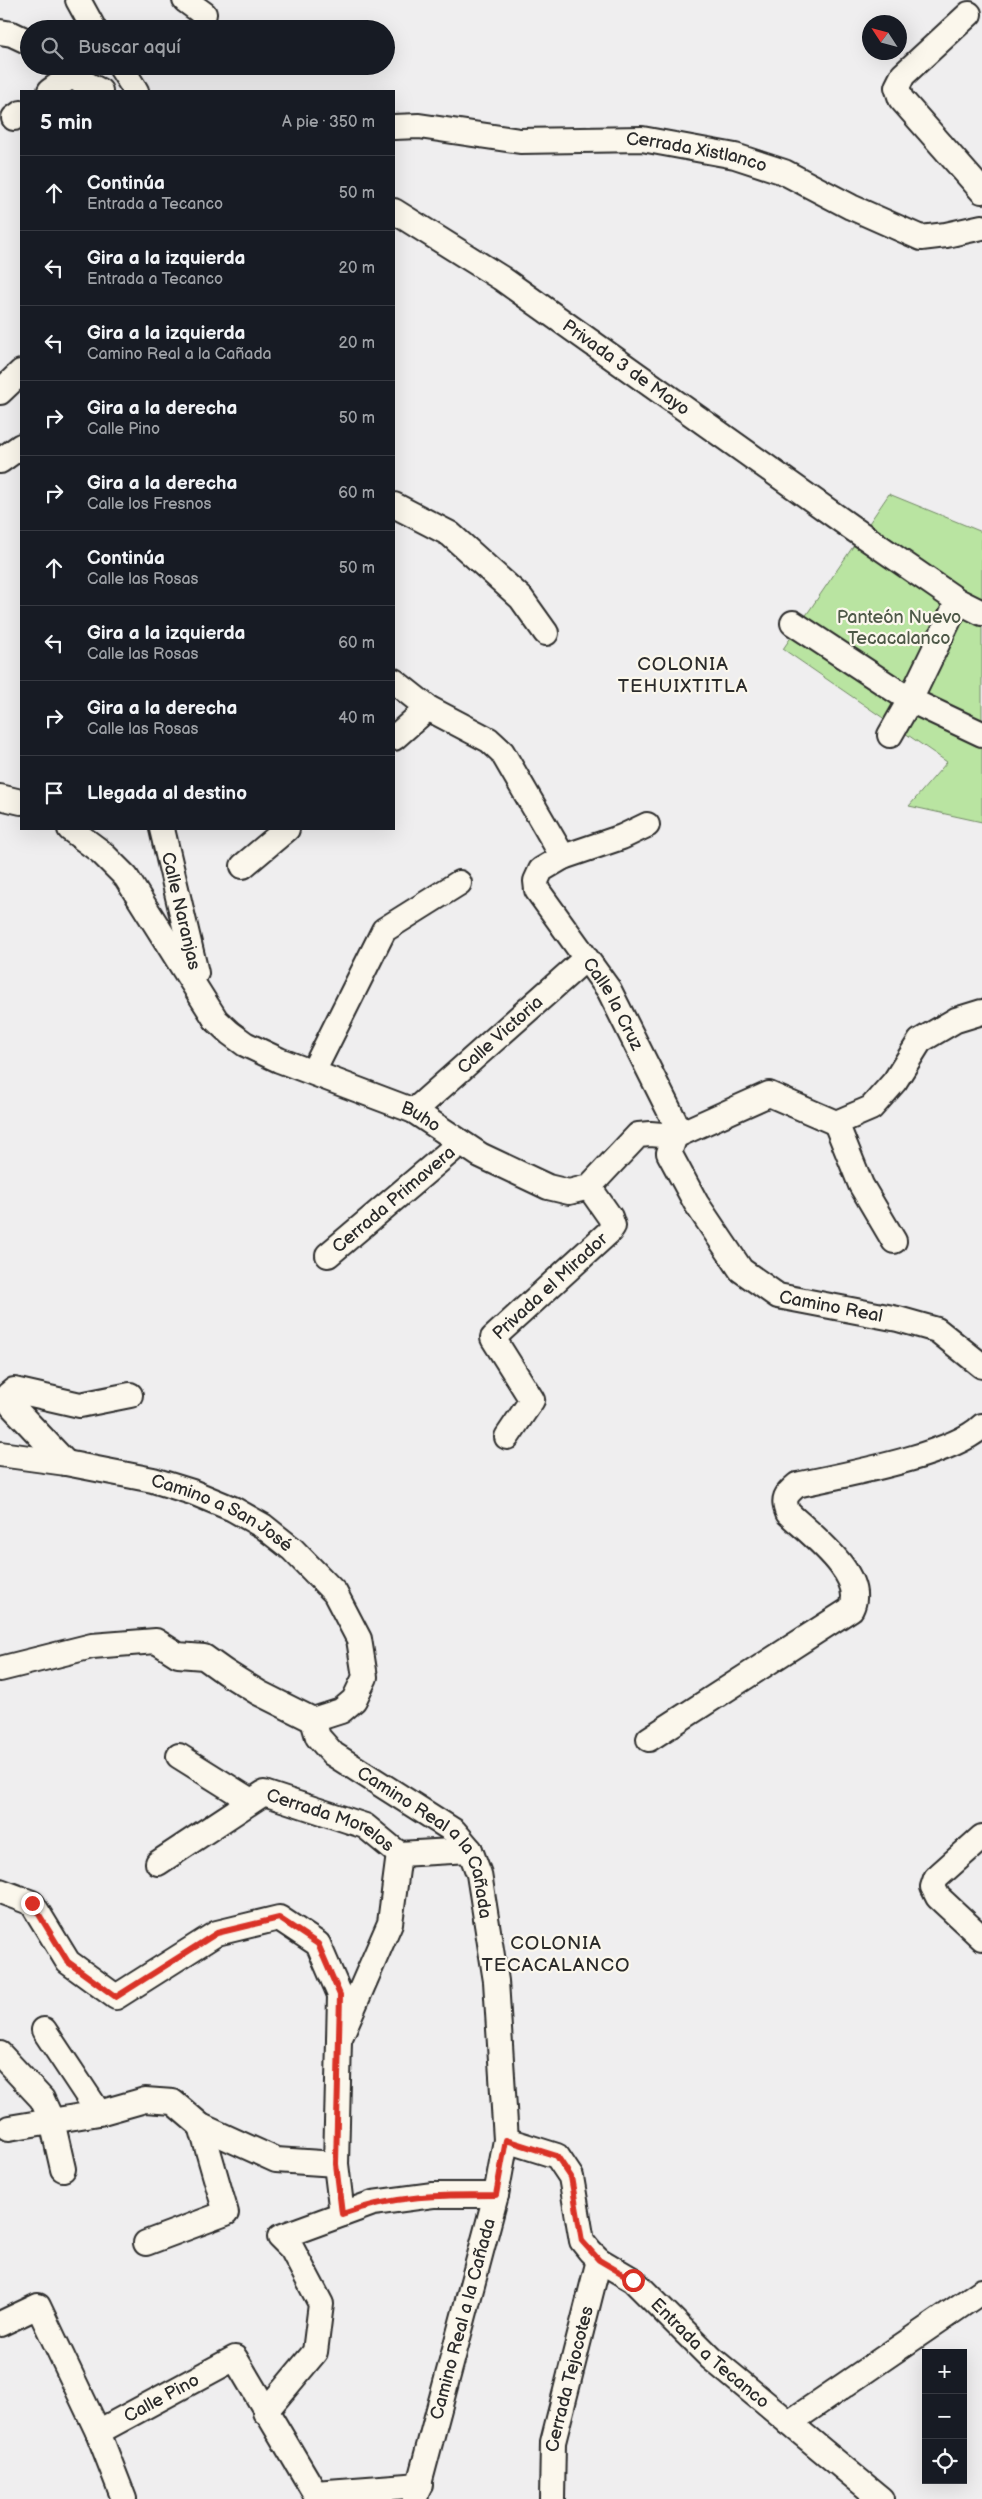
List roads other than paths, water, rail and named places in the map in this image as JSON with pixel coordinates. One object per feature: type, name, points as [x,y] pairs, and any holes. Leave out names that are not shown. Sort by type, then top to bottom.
[{"type":"street","points":[[78,0],[89,20]]},
{"type":"street","points":[[185,0],[204,14]]},
{"type":"street","points":[[972,14],[903,75],[897,87],[901,99],[982,192]]},
{"type":"street","points":[[0,32],[20,38]]},
{"type":"street","points":[[51,90],[63,75]]},
{"type":"street","points":[[73,75],[98,90]]},
{"type":"street","points":[[126,75],[135,90]]},
{"type":"street","name":"Cerrada Xistlanco","points":[[395,127],[420,126],[520,141],[642,139],[735,156],[784,172],[851,207],[921,238],[982,227]]},
{"type":"street","name":"Privada 3 de Mayo","points":[[395,212],[501,278],[855,530],[958,601],[982,613]]},
{"type":"street","points":[[0,392],[20,373]]},
{"type":"street","points":[[0,461],[20,447]]},
{"type":"street","points":[[395,506],[450,534],[521,598],[546,633]]},
{"type":"street","points":[[890,735],[910,700],[958,601]]},
{"type":"street","points":[[793,622],[910,700],[982,734]]},
{"type":"street","points":[[395,682],[428,708],[489,740],[502,752],[563,857],[622,837],[647,825]]},
{"type":"street","points":[[395,737],[428,708]]},
{"type":"street","points":[[0,797],[20,802]]},
{"type":"street","name":"Buho","points":[[71,830],[101,852],[126,877],[216,1020],[237,1039],[279,1060],[414,1111],[480,1155],[548,1187],[570,1192],[589,1187]]},
{"type":"street","name":"Calle Naranjas","points":[[162,830],[200,992]]},
{"type":"street","points":[[243,866],[286,830]]},
{"type":"street","name":"Calle la Cruz","points":[[563,857],[540,870],[536,881],[537,890],[609,990],[674,1120],[675,1136]]},
{"type":"street","points":[[313,1072],[384,930],[459,883]]},
{"type":"street","name":"Calle Victoria","points":[[414,1111],[585,959]]},
{"type":"street","points":[[836,1123],[871,1108],[895,1081],[920,1041],[956,1020],[982,1012]]},
{"type":"street","points":[[589,1187],[638,1136],[650,1134],[675,1136],[769,1094],[836,1123],[861,1185],[894,1241]]},
{"type":"street","name":"Camino Real","points":[[675,1136],[669,1153],[696,1203],[741,1270],[778,1296],[898,1319],[937,1330],[982,1366]]},
{"type":"street","name":"Cerrada Primavera","points":[[328,1255],[460,1143]]},
{"type":"street","name":"Privada el Mirador","points":[[507,1437],[532,1400],[494,1338],[609,1232],[613,1226],[610,1217],[589,1187]]},
{"type":"street","points":[[66,1463],[12,1406],[8,1396],[14,1390],[80,1405],[130,1395]]},
{"type":"street","points":[[650,1739],[851,1609],[856,1600],[846,1569],[788,1513],[784,1504],[786,1494],[797,1485],[885,1465],[963,1441],[982,1426]]},
{"type":"street","name":"Camino a San José","points":[[0,1454],[66,1463],[153,1480],[192,1492],[233,1509],[263,1526],[292,1549],[336,1593],[359,1639],[365,1677],[354,1700],[341,1711],[313,1720]]},
{"type":"street","points":[[0,1669],[92,1646],[156,1641],[178,1655],[204,1657],[224,1672],[259,1693],[313,1720]]},
{"type":"street","name":"Camino Real a la Cañada","points":[[313,1720],[318,1737],[333,1754],[454,1831],[470,1850],[479,1874],[496,1981],[506,2140],[496,2195],[417,2492]]},
{"type":"street","points":[[179,1756],[251,1801]]},
{"type":"street","name":"Cerrada Morelos","points":[[158,1863],[264,1793],[365,1826],[398,1854]]},
{"type":"street","points":[[982,1837],[936,1878],[933,1887],[938,1897],[982,1938]]},
{"type":"street","points":[[339,2040],[390,1923],[398,1854],[470,1850]]},
{"type":"street","points":[[0,1891],[32,1903],[68,1962],[116,1997],[217,1933],[279,1918],[318,1944],[340,1995],[336,2164],[342,2214]]},
{"type":"street","points":[[44,2030],[100,2113]]},
{"type":"street","points":[[0,2054],[42,2099],[52,2121],[63,2169]]},
{"type":"street","points":[[9,2128],[100,2113],[145,2100],[173,2102],[200,2126],[276,2160],[336,2164]]},
{"type":"street","points":[[146,2243],[226,2213],[200,2126]]},
{"type":"street","name":"Entrada a Tecanco","points":[[506,2140],[557,2156],[571,2177],[582,2241],[599,2260],[633,2280],[711,2358],[881,2499]]},
{"type":"street","points":[[265,2412],[314,2352],[321,2304],[292,2249],[280,2237],[373,2203],[433,2195],[496,2195]]},
{"type":"street","name":"Cerrada Tejocotes","points":[[552,2499],[553,2442],[599,2260]]},
{"type":"street","points":[[789,2423],[982,2291]]},
{"type":"street","points":[[0,2324],[38,2306],[98,2432],[124,2499]]},
{"type":"street","name":"Calle Pino","points":[[98,2432],[235,2358],[265,2412],[315,2493],[417,2492]]},
{"type":"district","name":"COLONIA TEHUIXTITLA","points":[[683,675]]},
{"type":"district","name":"COLONIA TECACALANCO","points":[[556,1954]]},
{"type":"park label","name":"Panteón Nuevo Tecacalanco","points":[[899,628]]}]
